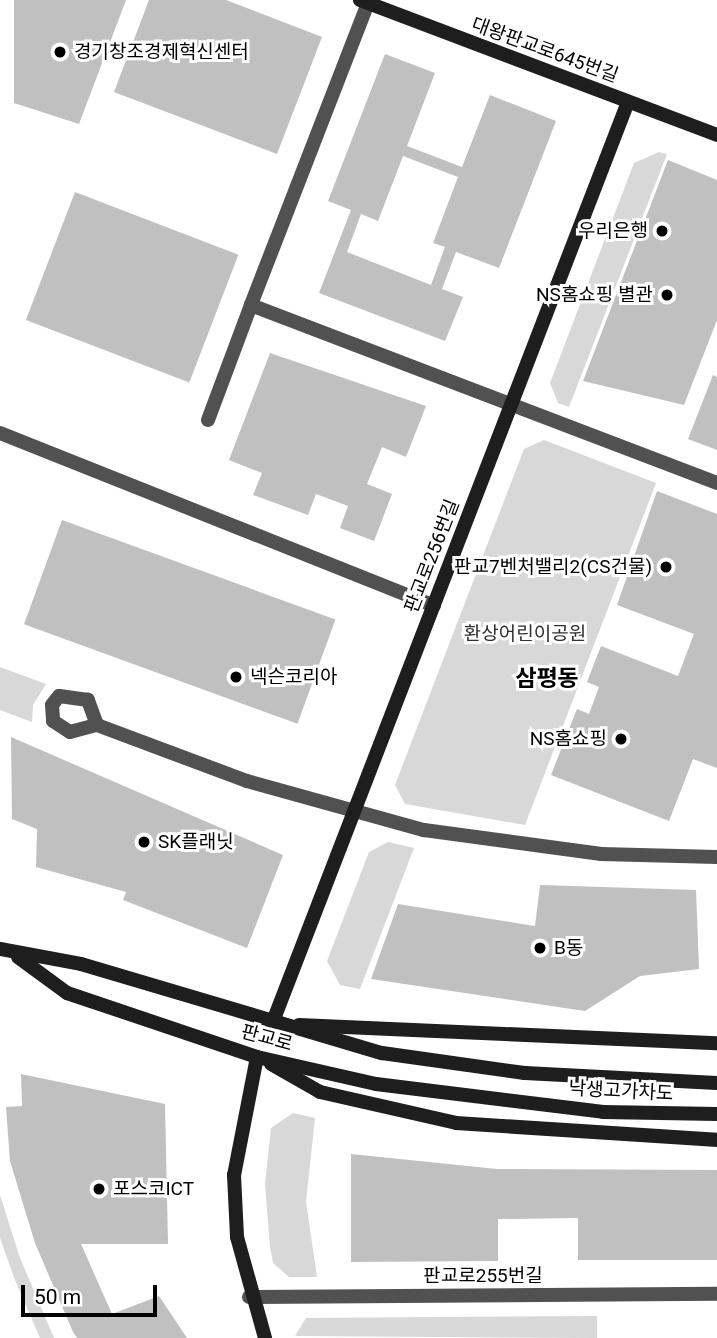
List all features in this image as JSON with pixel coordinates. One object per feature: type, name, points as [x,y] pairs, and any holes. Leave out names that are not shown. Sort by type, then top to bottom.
[{"type":"main road","name":"대왕판교로645번길","points":[[364,1],[717,135]]},
{"type":"main road","name":"판교로256번길","points":[[272,1024],[628,102]]},
{"type":"main road","name":"판교로","points":[[0,949],[17,956],[67,993],[257,1057],[376,1084],[524,1104]]},
{"type":"main road","name":"판교로","points":[[17,956],[81,964],[272,1024],[382,1053],[525,1073]]},
{"type":"main road","points":[[272,1024],[717,1043]]},
{"type":"main road","points":[[265,1338],[249,1297],[234,1175],[257,1057],[320,1092],[456,1122],[717,1140]]},
{"type":"main road","name":"낙생고가차도","points":[[525,1073],[717,1083]]},
{"type":"main road","name":"낙생고가차도","points":[[524,1104],[717,1114]]},
{"type":"street","points":[[208,420],[364,1]]},
{"type":"street","points":[[251,305],[717,483]]},
{"type":"street","points":[[0,433],[434,606]]},
{"type":"street","points":[[97,725],[354,814],[544,848],[717,857]]},
{"type":"street","name":"판교로255번길","points":[[249,1297],[717,1294]]},
{"type":"green space","points":[[659,152],[667,154],[569,407],[558,403],[550,383],[634,163]]},
{"type":"green space","name":"환상어린이공원","points":[[544,440],[656,483],[525,825],[405,804],[395,785],[524,449]]},
{"type":"green space","points":[[0,667],[46,684],[33,705],[32,722],[0,710]]},
{"type":"green space","points":[[388,842],[414,848],[360,989],[340,985],[327,961],[369,852]]},
{"type":"green space","points":[[293,1113],[315,1118],[306,1202],[317,1277],[289,1277],[273,1263],[270,1247],[265,1184],[271,1128]]},
{"type":"green space","points":[[0,1195],[20,1258],[54,1338],[40,1338],[15,1280],[0,1238]]},
{"type":"green space","points":[[597,1316],[597,1338],[295,1336],[306,1318]]},
{"type":"building","name":"경기창조경제혁신센터","points":[[14,0],[126,0],[79,124],[14,103]]},
{"type":"building","points":[[149,0],[226,0],[322,37],[277,154],[114,92]]},
{"type":"building","points":[[385,54],[435,73],[407,146],[462,167],[490,95],[556,121],[499,268],[456,252],[442,289],[463,297],[445,341],[319,293],[351,210],[328,201]],"holes":[[[403,156],[458,177],[433,243],[445,247],[431,285],[347,252],[361,214],[378,221]]]},
{"type":"building","name":"NS홈쇼핑 별관","points":[[668,160],[717,180],[717,320],[684,405],[583,381]]},
{"type":"building","points":[[75,192],[238,255],[189,383],[26,320]]},
{"type":"building","points":[[270,353],[426,406],[406,457],[382,447],[367,484],[392,494],[374,541],[340,528],[348,506],[316,494],[308,515],[253,495],[262,473],[229,460]]},
{"type":"building","points":[[713,375],[717,377],[717,450],[688,439]]},
{"type":"building","points":[[657,491],[717,514],[717,768],[693,759],[669,821],[551,775],[577,709],[589,714],[599,687],[587,682],[601,646],[678,676],[694,634],[617,605]]},
{"type":"building","name":"넥슨코리아","points":[[62,520],[335,620],[297,724],[24,624]]},
{"type":"building","name":"SK플래닛","points":[[11,737],[283,855],[247,948],[123,900],[126,892],[36,867],[37,829],[12,819]]},
{"type":"building","name":"B동","points":[[540,885],[696,890],[699,969],[640,976],[585,1011],[371,979],[398,904],[535,926]]},
{"type":"building","name":"포스코ICT","points":[[21,1074],[165,1104],[168,1244],[81,1244],[112,1314],[159,1296],[187,1338],[77,1338],[73,1332],[35,1243],[10,1161],[6,1107],[22,1106]]},
{"type":"building","points":[[351,1154],[497,1169],[717,1170],[717,1260],[578,1260],[578,1218],[498,1219],[498,1261],[351,1262]]},
{"type":"place","name":"경기창조경제혁신센터","points":[[60,52]]},
{"type":"place","name":"우리은행","points":[[662,231]]},
{"type":"place","name":"NS홈쇼핑 별관","points":[[667,295]]},
{"type":"place","name":"판교7벤처밸리2(CS건물)","points":[[666,567]]},
{"type":"place","name":"넥슨코리아","points":[[236,677]]},
{"type":"place","name":"NS홈쇼핑","points":[[621,739]]},
{"type":"place","name":"SK플래닛","points":[[144,842]]},
{"type":"place","name":"B동","points":[[540,948]]},
{"type":"place","name":"포스코ICT","points":[[99,1189]]},
{"type":"district","name":"삼평동","points":[[547,679]]}]
